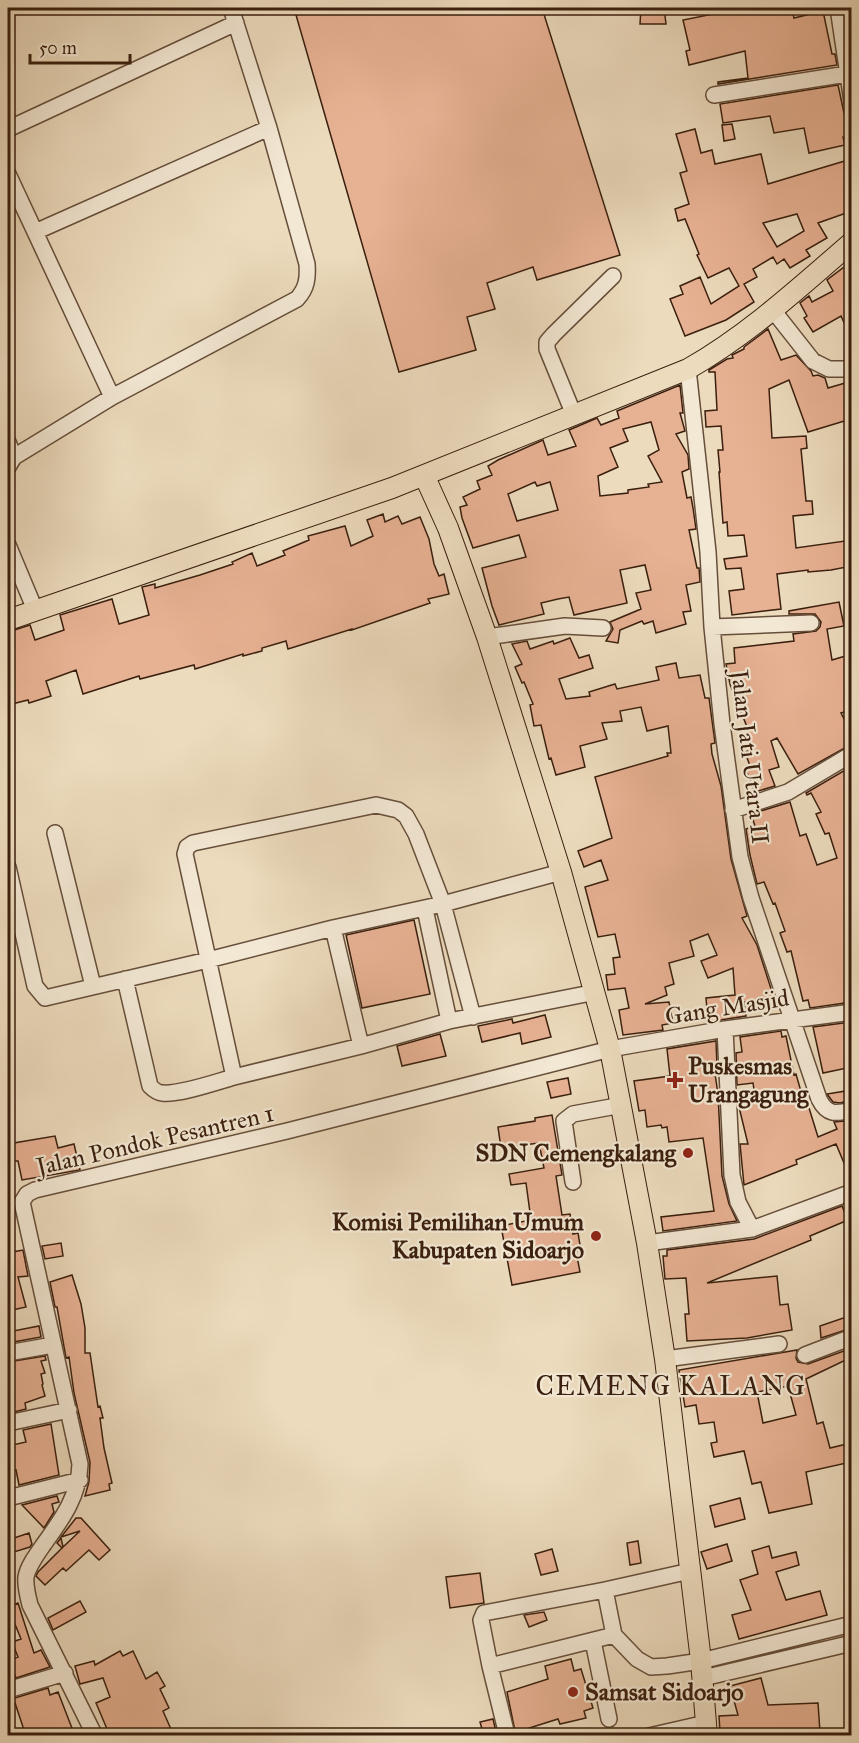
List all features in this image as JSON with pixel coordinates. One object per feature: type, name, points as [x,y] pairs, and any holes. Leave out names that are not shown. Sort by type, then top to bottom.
[{"type":"main road","points":[[8,620],[392,488],[688,369],[713,355],[852,242]]},
{"type":"main road","points":[[424,475],[448,528],[487,637],[551,874],[596,992],[610,1049],[647,1243],[665,1359],[707,1729]]},
{"type":"street","points":[[8,442],[11,462],[112,397],[297,299],[304,291],[308,278],[307,264],[231,8]]},
{"type":"street","points":[[839,8],[852,102]]},
{"type":"street","points":[[8,129],[236,23]]},
{"type":"street","points":[[714,95],[847,74]]},
{"type":"street","points":[[35,232],[268,128]]},
{"type":"street","points":[[8,174],[112,397]]},
{"type":"street","points":[[574,415],[547,345],[554,334],[613,276]]},
{"type":"street","points":[[772,309],[819,366],[829,369],[852,369]]},
{"type":"street","name":"Jalan Jati Utara II","points":[[688,369],[708,552],[712,627],[722,724],[744,874],[823,1106],[829,1112],[836,1114],[852,1110]]},
{"type":"street","points":[[8,545],[36,612]]},
{"type":"street","points":[[712,627],[811,623]]},
{"type":"street","points":[[487,637],[565,626],[603,628]]},
{"type":"street","points":[[733,810],[788,792],[852,754]]},
{"type":"street","points":[[234,1077],[185,854],[187,847],[193,843],[376,805],[398,810],[406,816],[416,834],[443,904],[473,1017]]},
{"type":"street","points":[[55,833],[93,986]]},
{"type":"street","points":[[8,867],[35,986],[45,998],[333,928],[425,909],[551,874]]},
{"type":"street","points":[[425,909],[450,1021]]},
{"type":"street","points":[[333,928],[361,1046]]},
{"type":"street","points":[[125,979],[150,1086],[162,1093],[180,1091],[361,1046],[450,1021],[596,992]]},
{"type":"street","name":"Gang Masjid","points":[[610,1049],[792,1018],[852,1011]]},
{"type":"street","points":[[724,1029],[733,1181],[738,1202],[752,1229]]},
{"type":"street","name":"Jalan Pondok Pesantren 1","points":[[95,1736],[30,1605],[26,1578],[35,1556],[72,1503],[80,1480],[80,1464],[69,1410],[22,1202],[27,1194],[35,1190],[298,1128],[610,1049]]},
{"type":"street","points":[[573,1182],[564,1121],[573,1113],[622,1105]]},
{"type":"street","points":[[647,1243],[752,1229],[852,1192]]},
{"type":"street","points":[[806,1355],[852,1337]]},
{"type":"street","points":[[665,1359],[778,1344]]},
{"type":"street","points":[[8,1353],[53,1345]]},
{"type":"street","points":[[8,1423],[69,1410]]},
{"type":"street","points":[[8,1497],[80,1480]]},
{"type":"street","points":[[507,1735],[490,1666],[481,1620],[483,1613],[690,1572]]},
{"type":"street","points":[[605,1590],[614,1635],[637,1659],[651,1667],[702,1669],[852,1642]]},
{"type":"street","points":[[702,1669],[852,1624]]},
{"type":"street","points":[[490,1666],[614,1635]]},
{"type":"street","points":[[593,1641],[609,1719]]},
{"type":"street","points":[[8,1690],[65,1673]]},
{"type":"street","points":[[649,1736],[707,1729]]},
{"type":"building","points":[[294,8],[542,8],[620,255],[537,280],[533,267],[487,283],[495,309],[467,317],[476,350],[399,372]]},
{"type":"building","points":[[641,8],[664,8],[666,24],[640,24]]},
{"type":"building","points":[[743,8],[792,8],[794,18],[823,11],[832,54],[835,54],[837,65],[718,84],[718,82],[748,78],[745,51],[689,65],[686,51],[690,50],[683,20]]},
{"type":"building","points":[[838,85],[849,136],[843,137],[845,145],[809,153],[804,128],[774,133],[770,116],[723,123],[720,104]]},
{"type":"building","points":[[732,124],[735,139],[724,141],[722,125]]},
{"type":"building","points":[[695,129],[701,153],[712,150],[715,164],[761,154],[768,184],[848,160],[852,175],[847,176],[852,187],[852,211],[818,223],[827,238],[806,250],[810,256],[790,268],[784,259],[777,264],[773,257],[753,269],[757,277],[744,284],[754,302],[726,320],[685,336],[670,299],[683,294],[680,286],[700,277],[711,304],[739,286],[729,268],[708,278],[697,255],[699,254],[685,219],[678,221],[675,209],[689,204],[680,173],[687,171],[676,134]],"holes":[[[797,214],[804,231],[777,247],[763,223]]]},
{"type":"building","points":[[852,261],[852,340],[841,316],[813,332],[804,318],[807,316],[800,303],[809,296],[812,302],[833,291],[827,280]]},
{"type":"building","points":[[768,329],[781,360],[796,355],[813,376],[818,375],[825,378],[828,388],[852,381],[852,404],[847,406],[851,419],[808,432],[789,380],[769,389],[772,438],[806,436],[807,448],[801,449],[806,501],[812,501],[813,514],[793,516],[796,548],[852,540],[852,566],[777,574],[781,609],[732,615],[729,591],[744,589],[741,568],[726,569],[724,559],[747,556],[744,535],[728,536],[727,522],[723,523],[718,450],[723,450],[721,426],[706,427],[705,411],[717,410],[715,372],[709,372],[709,370],[733,358],[732,355],[744,349]]},
{"type":"building","points":[[680,385],[683,413],[680,413],[685,431],[676,434],[688,455],[689,469],[682,472],[687,498],[691,497],[693,508],[696,529],[689,530],[697,568],[699,568],[700,582],[686,585],[691,611],[683,612],[686,624],[656,633],[653,621],[644,624],[642,621],[620,630],[618,643],[606,641],[613,629],[610,622],[641,609],[636,593],[651,590],[645,565],[620,570],[627,603],[574,615],[569,597],[541,603],[544,614],[499,625],[482,568],[526,557],[519,535],[473,548],[462,518],[460,507],[467,505],[463,497],[480,489],[477,481],[492,475],[488,466],[498,460],[543,440],[548,455],[576,446],[569,430],[597,418],[601,425],[619,418],[617,411]],"holes":[[[651,422],[659,450],[648,456],[662,482],[648,484],[649,487],[628,490],[628,493],[600,496],[598,476],[618,467],[610,448],[628,441],[623,429]],[[535,482],[537,486],[550,482],[558,510],[517,521],[508,494]]]},
{"type":"building","points":[[383,514],[385,522],[398,516],[402,524],[420,517],[429,539],[434,564],[439,576],[444,574],[449,594],[428,599],[430,603],[352,630],[288,649],[286,641],[262,648],[262,651],[243,656],[243,654],[195,669],[194,665],[140,679],[139,676],[83,694],[76,670],[46,681],[51,696],[29,703],[28,700],[8,705],[8,632],[30,625],[35,640],[64,630],[60,615],[112,599],[119,624],[149,615],[142,587],[155,584],[155,588],[200,575],[233,564],[232,562],[252,553],[257,566],[285,555],[283,551],[309,540],[308,536],[345,526],[351,546],[373,536],[367,520]]},
{"type":"building","points":[[839,602],[844,626],[827,629],[832,660],[852,654],[852,691],[846,693],[851,710],[841,713],[852,734],[852,744],[798,774],[777,738],[771,741],[779,767],[769,770],[775,786],[755,792],[745,768],[750,766],[745,752],[751,750],[745,728],[747,727],[730,684],[726,664],[735,663],[734,648],[794,641],[793,634],[816,631],[820,627],[821,622],[815,614],[789,614],[789,611]]},
{"type":"building","points":[[570,638],[579,658],[589,655],[593,668],[559,679],[566,699],[590,696],[589,692],[615,684],[617,689],[659,680],[656,667],[676,663],[679,678],[700,675],[705,698],[709,698],[715,743],[711,744],[712,754],[721,786],[731,859],[747,916],[742,918],[757,945],[774,1000],[744,1002],[746,1016],[708,1022],[706,998],[735,995],[733,968],[708,978],[701,961],[717,955],[708,934],[690,941],[694,956],[669,963],[674,984],[665,987],[667,995],[645,1004],[669,1002],[673,1023],[662,1025],[663,1030],[623,1035],[619,1010],[629,1008],[625,988],[608,990],[606,975],[615,974],[613,958],[620,957],[615,934],[598,937],[585,887],[608,880],[601,860],[584,867],[578,851],[612,838],[595,777],[668,756],[667,753],[671,753],[668,726],[647,731],[641,707],[620,711],[622,721],[602,723],[607,739],[580,746],[585,767],[556,775],[551,758],[549,759],[541,725],[534,726],[530,705],[533,704],[515,667],[522,664],[512,644],[527,641],[530,649]]},
{"type":"building","points":[[852,766],[852,1002],[810,1008],[808,1000],[803,1001],[791,951],[787,952],[780,933],[785,931],[775,903],[773,904],[764,882],[757,884],[746,829],[755,826],[751,814],[790,802],[800,836],[806,834],[817,865],[837,858],[829,833],[825,834],[816,814],[821,812],[811,793],[807,795],[806,793]]},
{"type":"building","points":[[414,920],[430,994],[362,1008],[346,935]]},
{"type":"building","points":[[545,1015],[551,1037],[522,1044],[520,1033],[482,1042],[478,1026],[512,1019],[513,1023]]},
{"type":"building","points":[[851,1022],[852,1067],[823,1073],[813,1027]]},
{"type":"building","points":[[781,1031],[782,1037],[786,1036],[794,1075],[796,1074],[802,1095],[805,1095],[818,1137],[837,1129],[834,1122],[845,1121],[848,1129],[852,1128],[852,1182],[836,1144],[796,1160],[797,1164],[744,1185],[740,1144],[748,1144],[739,1107],[756,1103],[753,1083],[737,1085],[736,1053],[742,1052],[740,1037]]},
{"type":"building","points":[[440,1034],[446,1056],[402,1066],[397,1046]]},
{"type":"building","points":[[716,1041],[717,1066],[714,1067],[718,1094],[722,1176],[729,1204],[737,1221],[663,1231],[661,1217],[714,1211],[703,1138],[669,1142],[667,1127],[662,1128],[661,1125],[647,1127],[645,1110],[639,1111],[634,1081],[670,1076],[667,1049]]},
{"type":"building","points":[[568,1078],[571,1094],[551,1098],[547,1082]]},
{"type":"building","points":[[852,1090],[852,1100],[840,1103],[833,1102],[827,1094]]},
{"type":"building","points":[[552,1115],[562,1175],[556,1176],[562,1215],[570,1214],[573,1234],[578,1233],[581,1251],[576,1251],[580,1272],[512,1285],[501,1226],[531,1220],[526,1183],[511,1185],[509,1174],[544,1168],[539,1143],[501,1148],[498,1127],[535,1121],[535,1118]]},
{"type":"building","points":[[55,1136],[58,1148],[74,1144],[80,1170],[22,1180],[18,1161],[8,1161],[8,1144]]},
{"type":"building","points":[[842,1206],[848,1220],[810,1236],[811,1240],[707,1283],[777,1276],[780,1305],[788,1304],[792,1330],[747,1338],[687,1341],[685,1314],[689,1314],[686,1278],[665,1279],[663,1256],[667,1256],[667,1250],[754,1239]]},
{"type":"building","points":[[61,1243],[63,1256],[45,1259],[42,1246]]},
{"type":"building","points":[[8,1249],[12,1249],[12,1252],[23,1250],[28,1276],[18,1277],[26,1307],[8,1311]]},
{"type":"building","points":[[72,1275],[81,1304],[85,1328],[85,1353],[90,1353],[98,1407],[100,1406],[103,1418],[100,1418],[104,1448],[112,1483],[109,1484],[110,1490],[85,1496],[89,1482],[90,1462],[74,1393],[69,1357],[66,1358],[50,1282]]},
{"type":"building","points":[[852,1315],[852,1328],[821,1338],[820,1326]]},
{"type":"building","points":[[39,1326],[41,1337],[8,1343],[8,1332]]},
{"type":"building","points":[[852,1348],[852,1357],[806,1379],[817,1424],[823,1422],[830,1448],[847,1444],[851,1462],[806,1472],[812,1504],[769,1513],[761,1482],[752,1484],[744,1451],[714,1457],[711,1443],[717,1442],[714,1422],[699,1424],[696,1405],[685,1407],[679,1370],[797,1350],[798,1362],[808,1364]],"holes":[[[788,1386],[796,1415],[763,1423],[757,1392]]]},
{"type":"building","points":[[45,1356],[46,1360],[41,1361],[45,1373],[41,1374],[45,1396],[25,1403],[26,1409],[10,1413],[8,1362]]},
{"type":"building","points":[[51,1424],[59,1475],[19,1485],[16,1470],[8,1472],[8,1446],[26,1442],[23,1430]]},
{"type":"building","points":[[57,1496],[59,1502],[52,1504],[54,1512],[44,1528],[22,1505]]},
{"type":"building","points":[[740,1498],[745,1519],[715,1527],[710,1506]]},
{"type":"building","points":[[76,1518],[81,1518],[110,1550],[99,1560],[89,1550],[66,1571],[63,1568],[45,1585],[36,1576],[62,1548],[57,1543],[61,1538],[63,1547],[80,1531],[61,1537]]},
{"type":"building","points":[[29,1533],[32,1544],[30,1547],[14,1552],[8,1545],[8,1540]]},
{"type":"building","points":[[638,1541],[641,1563],[630,1565],[627,1543]]},
{"type":"building","points":[[727,1544],[732,1561],[707,1569],[701,1552]]},
{"type":"building","points":[[769,1546],[772,1558],[796,1552],[799,1565],[776,1572],[786,1600],[820,1591],[827,1615],[739,1639],[732,1615],[751,1610],[740,1580],[758,1574],[752,1551]]},
{"type":"building","points":[[552,1549],[558,1571],[541,1575],[535,1554]]},
{"type":"building","points":[[480,1573],[484,1603],[450,1608],[446,1577]]},
{"type":"building","points":[[80,1601],[86,1612],[53,1630],[48,1618]]},
{"type":"building","points":[[18,1603],[34,1653],[41,1650],[50,1667],[16,1678],[9,1660],[18,1657],[12,1642],[21,1639],[8,1607]]},
{"type":"building","points":[[544,1612],[547,1620],[529,1627],[524,1615]]},
{"type":"building","points":[[120,1651],[123,1656],[133,1651],[146,1679],[157,1672],[165,1686],[160,1689],[169,1708],[163,1711],[174,1736],[110,1736],[96,1703],[110,1697],[103,1678],[80,1684],[75,1666],[94,1661],[95,1665]]},
{"type":"building","points":[[571,1659],[574,1671],[581,1669],[593,1708],[584,1711],[586,1718],[560,1724],[558,1719],[523,1730],[525,1736],[516,1736],[507,1692],[548,1679],[545,1666]]},
{"type":"building","points":[[761,1678],[768,1705],[818,1703],[820,1732],[753,1736],[752,1730],[720,1732],[719,1716],[738,1715],[730,1686]]},
{"type":"building","points":[[48,1688],[50,1695],[58,1692],[75,1736],[26,1736],[15,1703],[8,1705],[8,1700]]},
{"type":"building","points":[[493,1719],[497,1736],[484,1736],[480,1722]]},
{"type":"place","name":"Puskesmas Urangagung","points":[[675,1080]]},
{"type":"place","name":"SDN Cemengkalang","points":[[688,1153]]},
{"type":"place","name":"Komisi Pemilihan Umum Kabupaten Sidoarjo","points":[[596,1236]]},
{"type":"place","name":"Samsat Sidoarjo","points":[[573,1692]]},
{"type":"district","name":"CEMENG KALANG","points":[[671,1386]]}]
